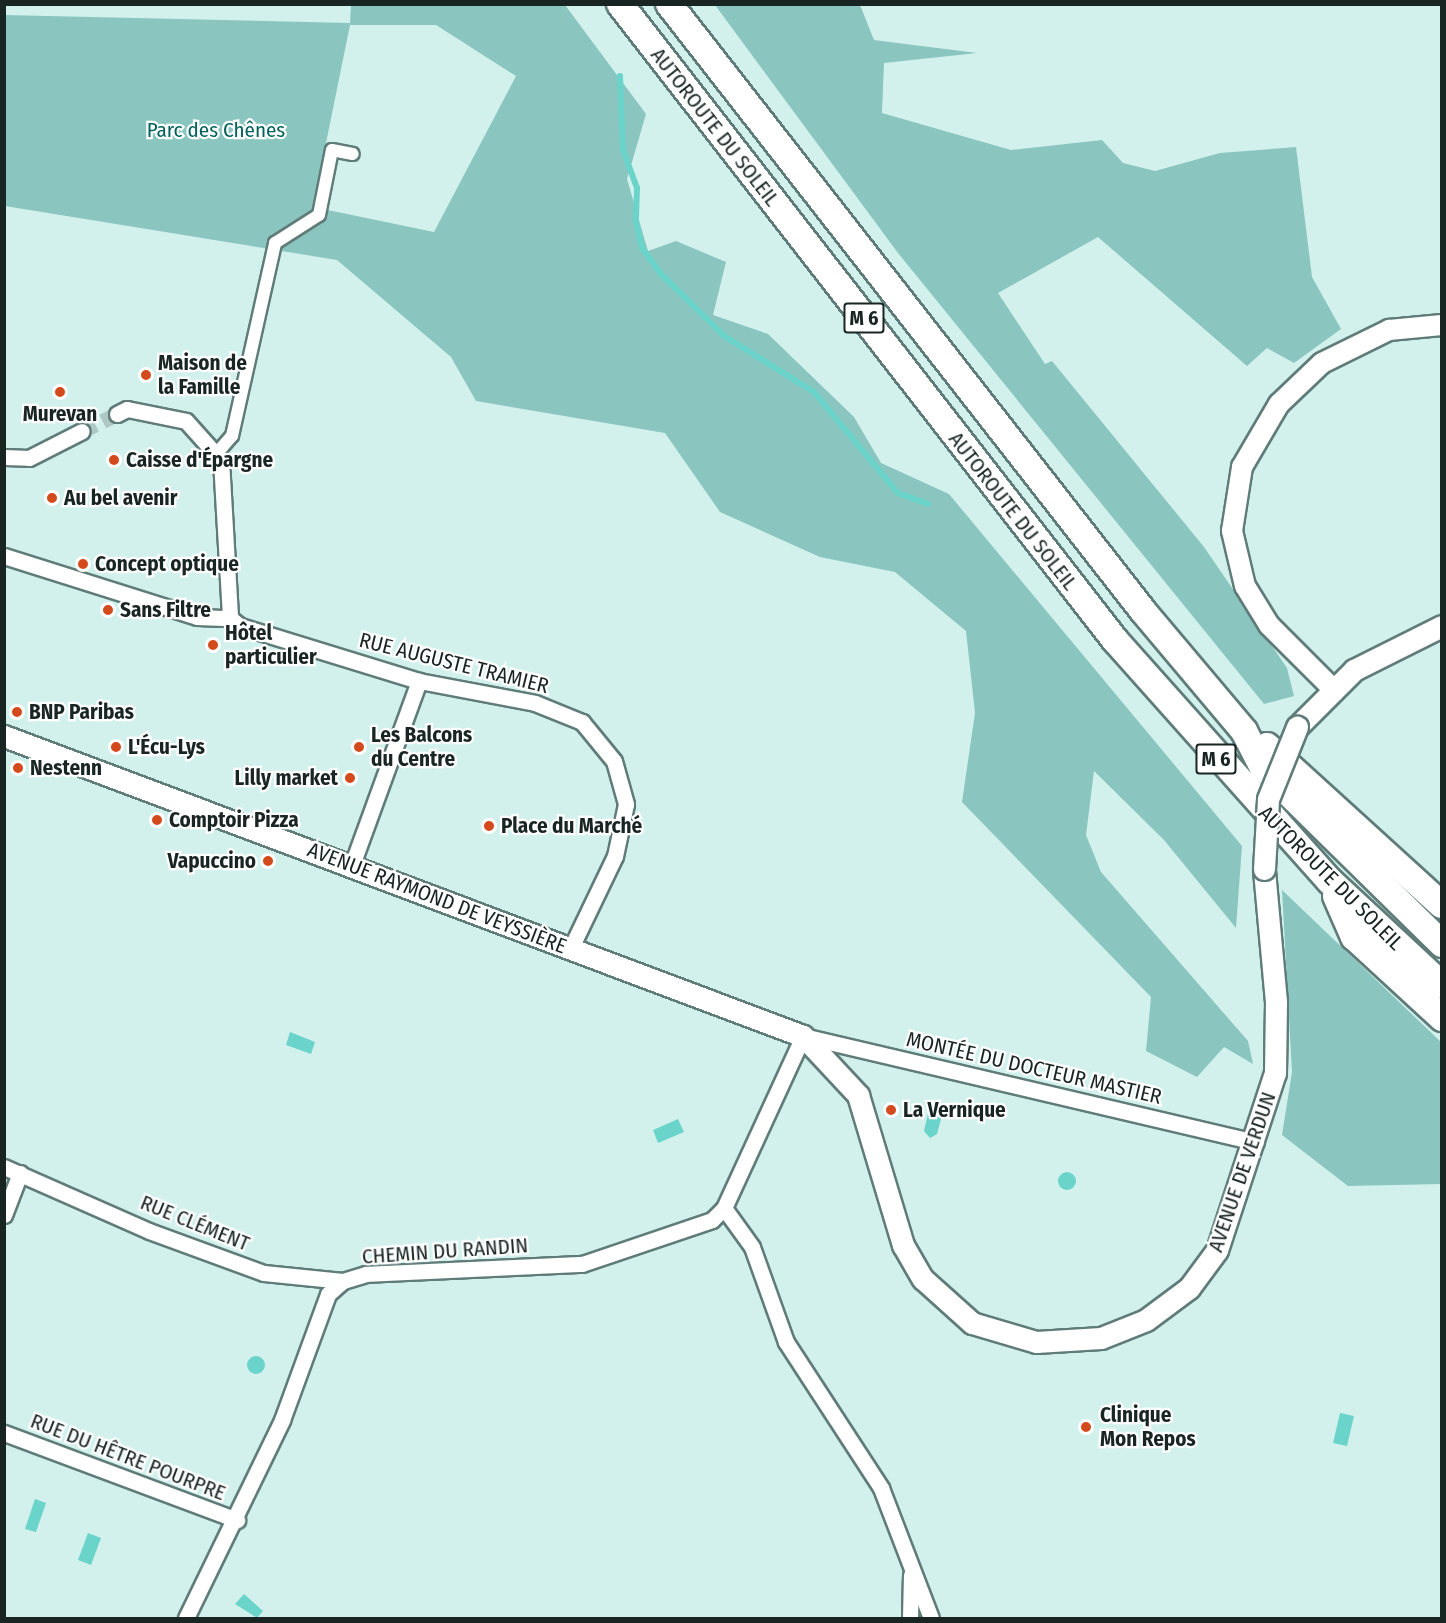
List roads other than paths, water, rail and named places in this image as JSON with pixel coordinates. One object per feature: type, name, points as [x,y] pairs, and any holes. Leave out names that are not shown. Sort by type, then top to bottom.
[{"type":"highway","name":"AUTOROUTE DU SOLEIL","points":[[620,4],[1115,640],[1222,766],[1330,881],[1442,985]]},
{"type":"highway","name":"AUTOROUTE DU SOLEIL","points":[[669,4],[1136,603],[1244,731],[1263,768],[1442,944]]},
{"type":"highway","points":[[1244,731],[1277,753],[1442,904]]},
{"type":"highway","points":[[1330,881],[1354,937],[1442,1018]]},
{"type":"main road","name":"AVENUE DE VERDUN","points":[[803,1036],[858,1095],[912,1263],[954,1312],[1016,1338],[1058,1343],[1101,1338],[1170,1304],[1205,1271],[1217,1250],[1270,1102],[1277,1050],[1264,869],[1268,799],[1297,727],[1332,688],[1354,670],[1442,626]]},
{"type":"main road","name":"AVENUE RAYMOND DE VEYSSIÈRE","points":[[4,736],[803,1036]]},
{"type":"street","points":[[219,456],[232,436],[275,243],[319,215],[332,150],[352,154]]},
{"type":"street","points":[[1332,688],[1269,625],[1245,586],[1232,531],[1237,483],[1264,423],[1309,373],[1389,330],[1442,325]]},
{"type":"street","points":[[117,414],[127,409],[186,421],[219,456],[228,502],[230,618]]},
{"type":"street","points":[[4,457],[29,458],[82,431]]},
{"type":"street","name":"RUE AUGUSTE TRAMIER","points":[[4,556],[197,617],[230,618],[240,626],[419,681],[452,686],[558,711],[598,737],[614,761],[625,796],[615,856],[570,950]]},
{"type":"street","points":[[352,865],[419,681]]},
{"type":"street","points":[[803,1036],[724,1208],[752,1247],[786,1342],[881,1488],[931,1618]]},
{"type":"street","name":"MONTÉE DU DOCTEUR MASTIER","points":[[803,1036],[1256,1142]]},
{"type":"street","name":"RUE CLÉMENT","points":[[4,1167],[149,1231],[264,1273],[343,1281]]},
{"type":"street","points":[[4,1215],[20,1173]]},
{"type":"street","name":"CHEMIN DU RANDIN","points":[[186,1618],[237,1520],[282,1420],[319,1312],[343,1281],[366,1274],[582,1264],[712,1220],[724,1208]]},
{"type":"street","name":"RUE DU HÊTRE POURPRE","points":[[4,1433],[237,1520]]},
{"type":"street","points":[[910,1618],[911,1566]]},
{"type":"waterway","points":[[620,76],[623,150],[637,188],[636,222],[642,248],[661,274],[724,336],[814,392],[898,493],[928,504]]},
{"type":"tunnel","points":[[82,431],[117,414]]},
{"type":"place","name":"Maison de la Famille","points":[[146,375]]},
{"type":"place","name":"Murevan","points":[[60,392]]},
{"type":"place","name":"Caisse d'Épargne","points":[[114,460]]},
{"type":"place","name":"Au bel avenir","points":[[52,498]]},
{"type":"place","name":"Concept optique","points":[[83,564]]},
{"type":"place","name":"Sans Filtre","points":[[108,610]]},
{"type":"place","name":"Hôtel particulier","points":[[213,645]]},
{"type":"place","name":"BNP Paribas","points":[[17,712]]},
{"type":"place","name":"L'Écu-Lys","points":[[116,747]]},
{"type":"place","name":"Les Balcons du Centre","points":[[359,747]]},
{"type":"place","name":"Nestenn","points":[[18,768]]},
{"type":"place","name":"Lilly market","points":[[350,778]]},
{"type":"place","name":"Comptoir Pizza","points":[[157,820]]},
{"type":"place","name":"Place du Marché","points":[[489,826]]},
{"type":"place","name":"Vapuccino","points":[[268,861]]},
{"type":"place","name":"La Vernique","points":[[891,1110]]},
{"type":"place","name":"Clinique Mon Repos","points":[[1086,1427]]},
{"type":"park label","name":"Parc des Chênes","points":[[216,130]]}]
